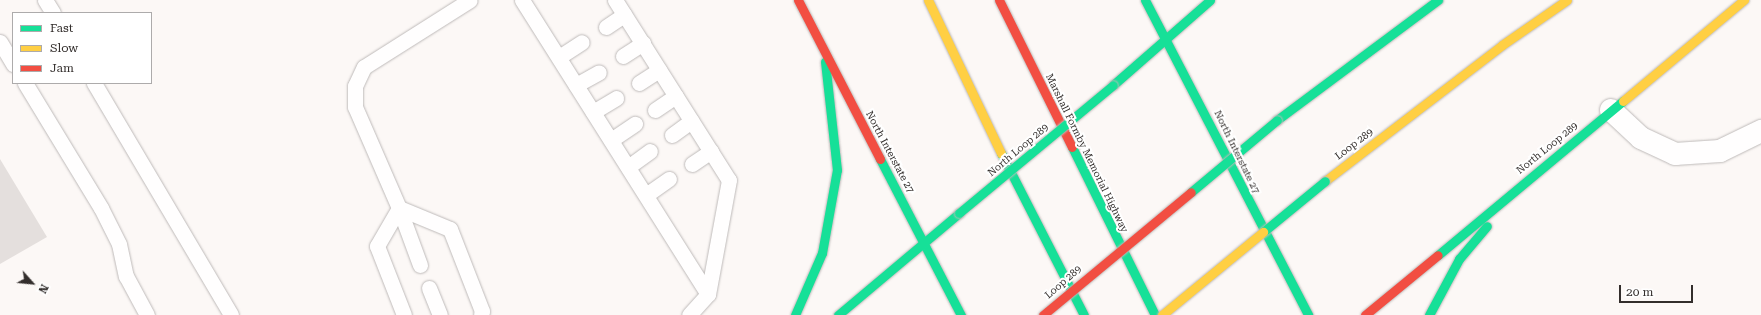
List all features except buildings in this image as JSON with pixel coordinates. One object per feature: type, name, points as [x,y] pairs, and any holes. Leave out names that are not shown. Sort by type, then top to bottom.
[{"type":"main road","name":"North Interstate 27","points":[[798,0],[961,315]]},
{"type":"main road","points":[[918,0],[975,103],[1084,315]]},
{"type":"main road","points":[[928,0],[975,103]]},
{"type":"main road","name":"Marshall Formby Memorial Highway","points":[[999,0],[1155,315]]},
{"type":"main road","name":"North Interstate 27","points":[[1145,0],[1167,37],[1308,315]]},
{"type":"main road","name":"North Loop 289","points":[[838,315],[1113,85],[1210,0]]},
{"type":"main road","name":"Loop 289","points":[[1043,315],[1277,120],[1438,0]]},
{"type":"main road","name":"Loop 289","points":[[1162,315],[1325,181],[1502,45],[1567,0]]},
{"type":"main road","name":"North Loop 289","points":[[1365,315],[1744,0]]},
{"type":"main road","points":[[795,315],[822,253],[836,170],[824,49]]},
{"type":"main road","points":[[1429,315],[1460,259],[1524,182]]},
{"type":"street","points":[[1611,110],[1641,138],[1676,154],[1720,152],[1761,130]]},
{"type":"lane","points":[[45,0],[52,12]]},
{"type":"lane","points":[[420,264],[399,208],[355,107],[355,86],[364,67],[470,0]]},
{"type":"lane","points":[[522,0],[708,294]]},
{"type":"lane","points":[[615,0],[729,180],[708,294],[689,315]]},
{"type":"lane","points":[[606,27],[624,15]]},
{"type":"lane","points":[[0,42],[12,62]]},
{"type":"lane","points":[[558,57],[582,42]]},
{"type":"lane","points":[[623,56],[642,43]]},
{"type":"lane","points":[[639,83],[659,70]]},
{"type":"lane","points":[[576,85],[599,72]]},
{"type":"lane","points":[[26,84],[101,208],[119,244],[126,276],[147,315]]},
{"type":"lane","points":[[95,84],[231,315]]},
{"type":"lane","points":[[655,110],[676,96]]},
{"type":"lane","points":[[593,112],[616,98]]},
{"type":"lane","points":[[672,135],[691,121]]},
{"type":"lane","points":[[611,140],[635,124]]},
{"type":"lane","points":[[628,167],[650,151]]},
{"type":"lane","points":[[692,164],[710,151]]},
{"type":"lane","points":[[646,195],[669,180]]},
{"type":"lane","points":[[399,208],[377,246],[404,315]]},
{"type":"lane","points":[[399,208],[450,229],[482,311],[481,315]]},
{"type":"lane","points":[[429,288],[440,315]]},
{"type":"traffic: fast","points":[[1145,0],[1308,315]]},
{"type":"traffic: fast","points":[[1113,85],[1210,0]]},
{"type":"traffic: fast","points":[[1277,120],[1438,0]]},
{"type":"traffic: fast","points":[[795,315],[822,253],[837,170],[825,62]]},
{"type":"traffic: fast","points":[[959,213],[1113,85]]},
{"type":"traffic: fast","points":[[1438,255],[1623,101]]},
{"type":"traffic: fast","points":[[1191,192],[1277,120]]},
{"type":"traffic: fast","points":[[1072,147],[1155,315]]},
{"type":"traffic: fast","points":[[1001,153],[1084,315]]},
{"type":"traffic: fast","points":[[880,159],[961,315]]},
{"type":"traffic: fast","points":[[1263,232],[1325,181]]},
{"type":"traffic: fast","points":[[838,315],[959,213]]},
{"type":"traffic: fast","points":[[1429,315],[1459,259],[1487,226]]},
{"type":"traffic: slow","points":[[928,0],[1001,153]]},
{"type":"traffic: slow","points":[[1325,181],[1502,45],[1567,0]]},
{"type":"traffic: slow","points":[[1623,101],[1744,0]]},
{"type":"traffic: slow","points":[[1162,315],[1263,232]]},
{"type":"traffic: jam","points":[[798,0],[880,159]]},
{"type":"traffic: jam","points":[[999,0],[1072,147]]},
{"type":"traffic: jam","points":[[1043,315],[1191,192]]},
{"type":"traffic: jam","points":[[1365,315],[1438,255]]}]
